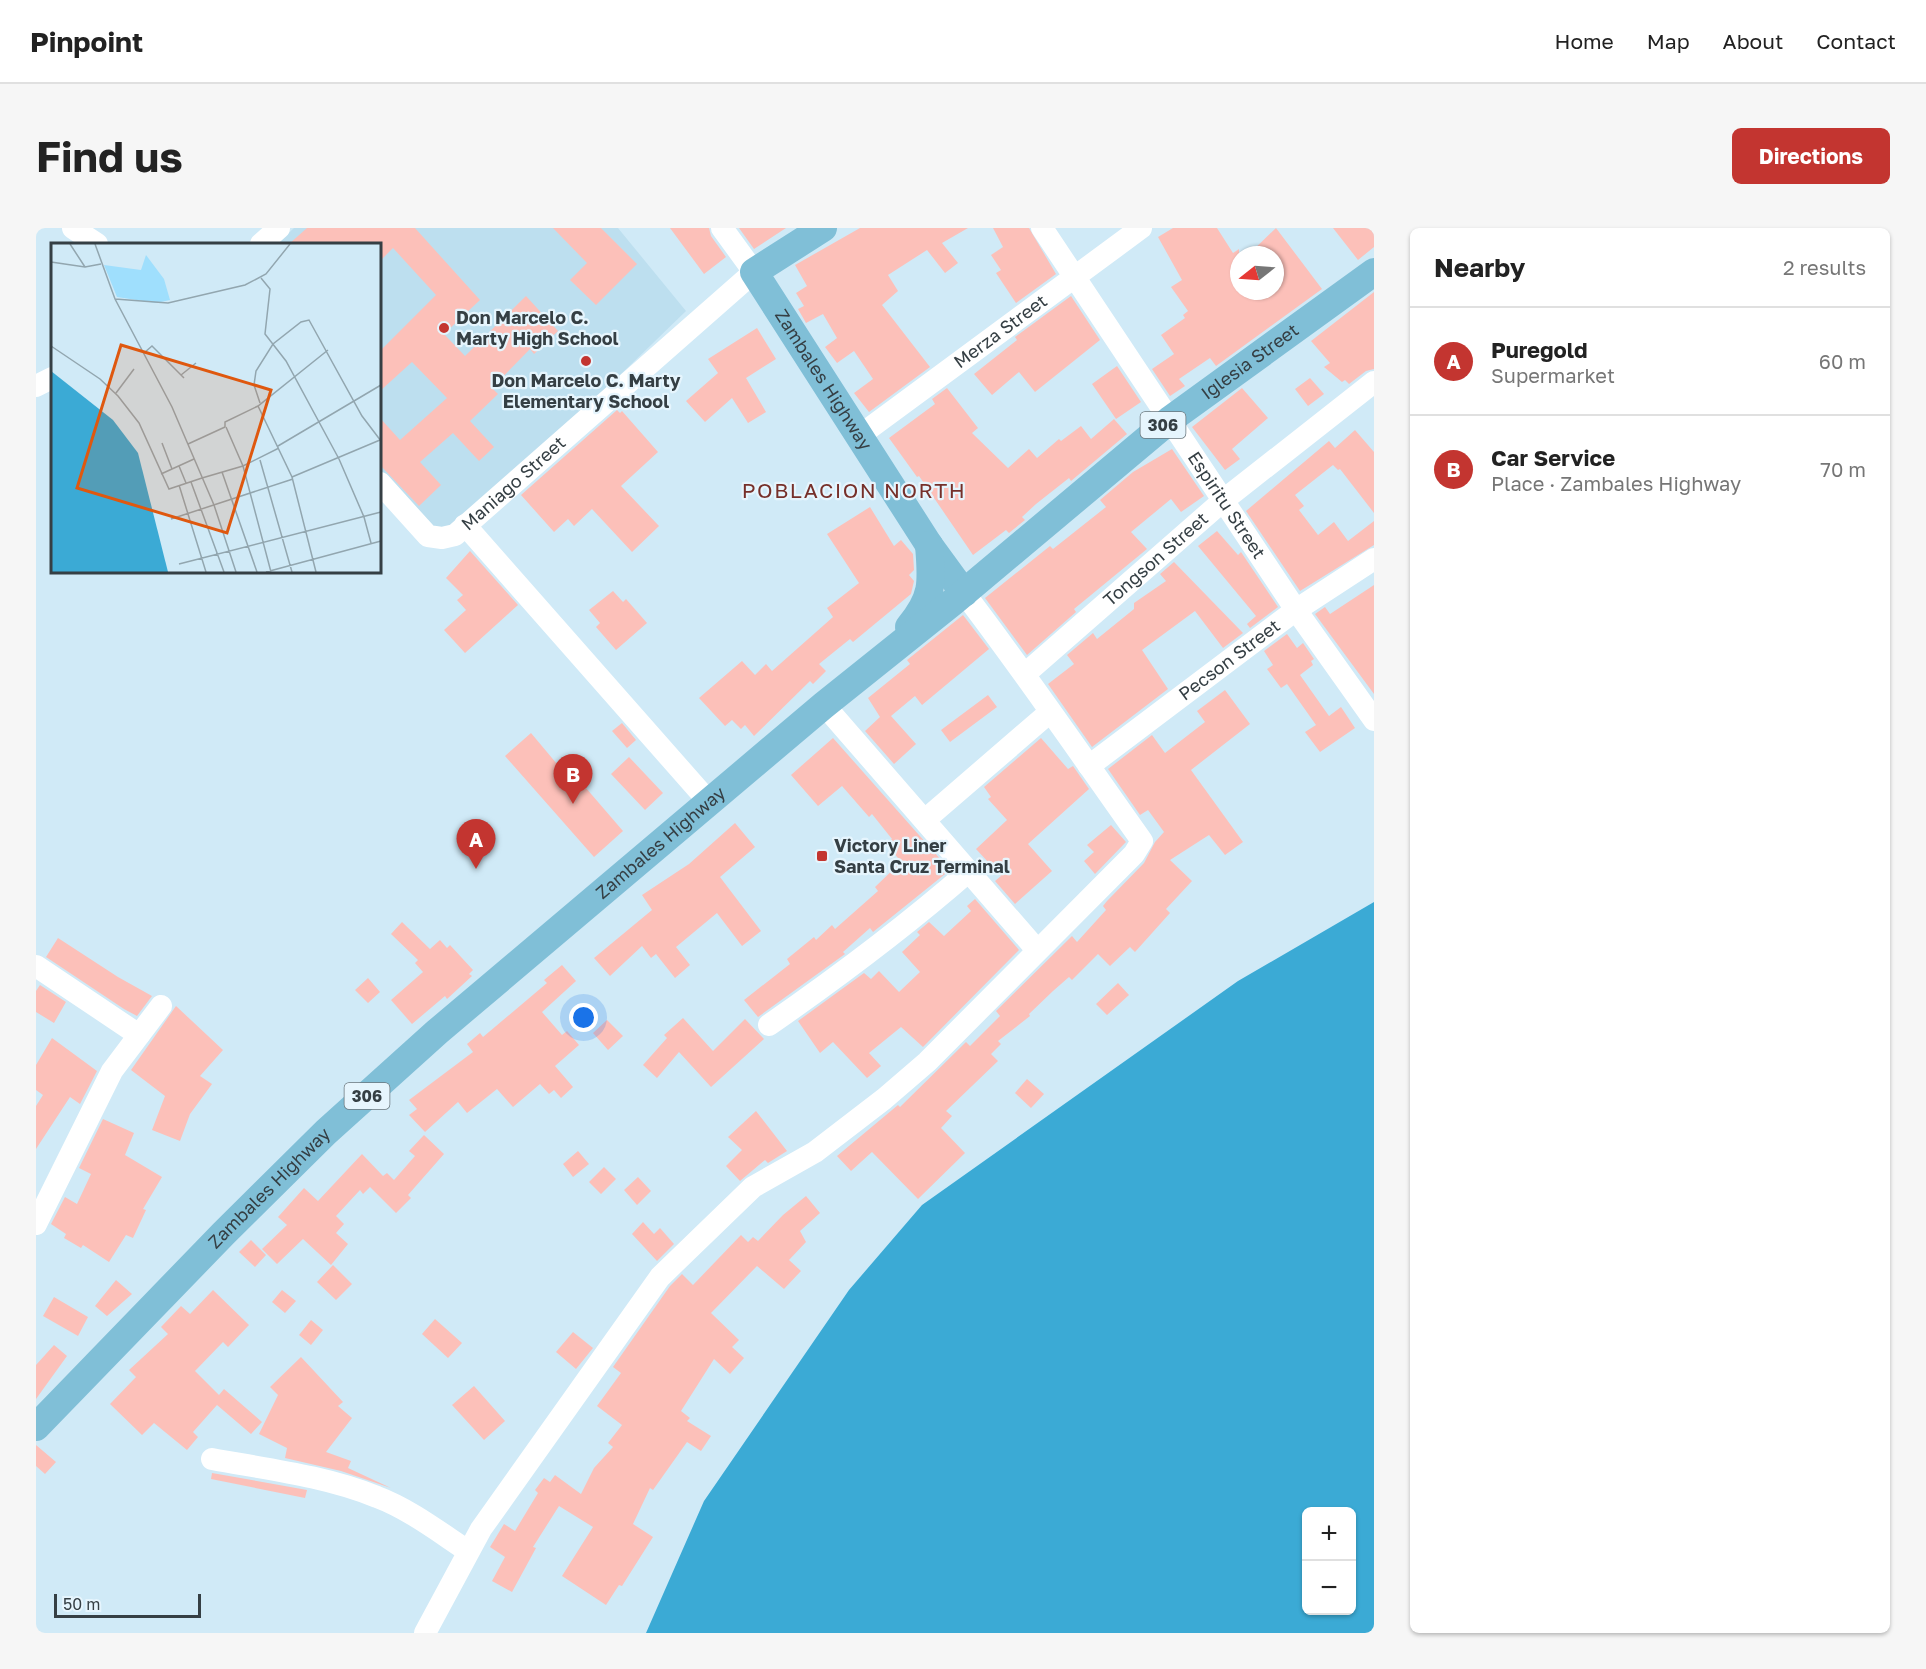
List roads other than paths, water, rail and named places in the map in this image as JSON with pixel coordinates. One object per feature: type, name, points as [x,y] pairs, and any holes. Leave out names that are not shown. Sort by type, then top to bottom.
[{"type":"main road","points":[[754,272],[823,228]]},
{"type":"main road","name":"Zambales Highway","points":[[40,1416],[326,1132],[437,1032],[824,705],[964,593],[928,545],[754,272]]},
{"type":"main road","name":"Iglesia Street","points":[[964,593],[1171,419],[1374,272]]},
{"type":"main road","name":"306","points":[[891,650],[923,610],[932,587],[928,545]]},
{"type":"street","points":[[74,228],[96,243]]},
{"type":"street","points":[[262,243],[279,228]]},
{"type":"street","points":[[722,228],[754,272]]},
{"type":"street","name":"Espiritu Street","points":[[1042,228],[1225,499],[1296,610],[1374,720]]},
{"type":"street","name":"Merza Street","points":[[859,436],[1141,228]]},
{"type":"street","name":"Maniago Street","points":[[381,484],[428,536],[442,538],[455,535],[754,272]]},
{"type":"street","points":[[36,386],[51,378]]},
{"type":"street","name":"Tongson Street","points":[[1026,674],[1225,499],[1374,382]]},
{"type":"street","points":[[465,525],[709,802]]},
{"type":"street","name":"Pecson Street","points":[[1089,766],[1296,610],[1374,559]]},
{"type":"street","points":[[424,1633],[468,1551],[514,1478],[550,1434],[660,1277],[753,1187],[815,1152],[901,1084],[962,1027],[1134,854],[1142,841],[1050,712],[1026,674],[964,593]]},
{"type":"street","points":[[824,705],[926,819],[1037,950]]},
{"type":"street","points":[[926,819],[1050,712]]},
{"type":"street","points":[[769,1025],[847,971],[913,920],[969,872]]},
{"type":"street","points":[[36,966],[139,1035]]},
{"type":"street","points":[[36,1224],[112,1071],[162,1006]]},
{"type":"street","points":[[212,1459],[324,1481],[378,1497],[468,1551]]},
{"type":"water","points":[[1374,902],[1374,1633],[646,1633],[704,1501],[849,1290],[922,1205],[1238,981]]},
{"type":"place","name":"Don Marcelo C. Marty High School","points":[[444,328]]},
{"type":"place","name":"Don Marcelo C. Marty Elementary School","points":[[586,361]]},
{"type":"place","name":"Car Service","points":[[573,804]]},
{"type":"place","name":"Victory Liner Santa Cruz Terminal","points":[[822,856]]},
{"type":"place","name":"Puregold","points":[[476,869]]},
{"type":"district","name":"POBLACION NORTH","points":[[854,491]]}]
